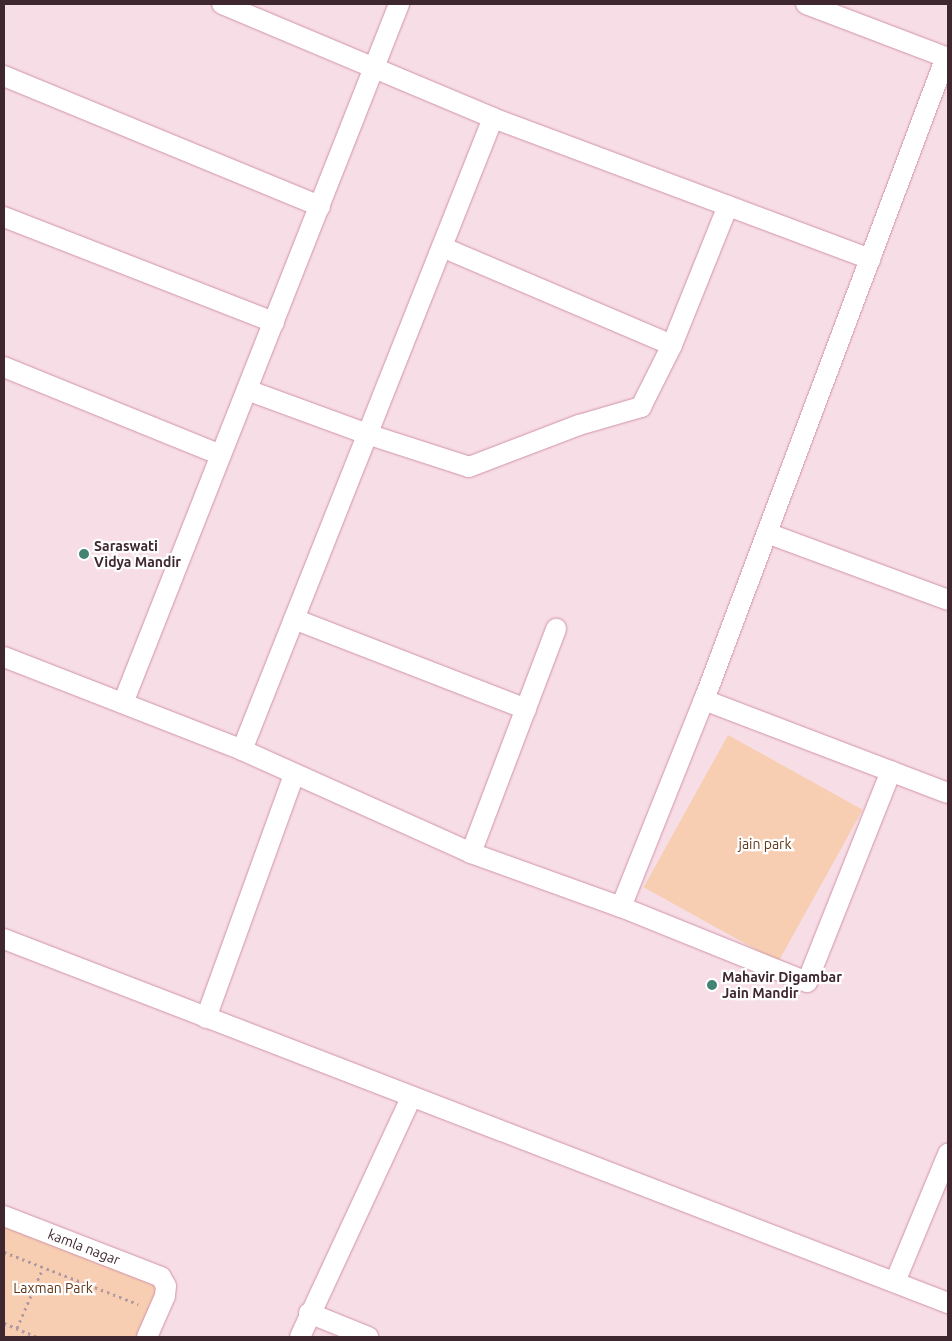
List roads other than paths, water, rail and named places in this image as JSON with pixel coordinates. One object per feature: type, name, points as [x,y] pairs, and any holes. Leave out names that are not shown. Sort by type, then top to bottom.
[{"type":"street","points":[[222,4],[375,66],[493,118],[870,259]]},
{"type":"street","points":[[123,703],[399,4]]},
{"type":"street","points":[[621,907],[704,700],[947,57],[806,4]]},
{"type":"street","points":[[4,76],[320,206]]},
{"type":"street","points":[[242,750],[493,118]]},
{"type":"street","points":[[247,390],[367,434],[458,464],[475,466],[579,425],[641,408],[672,345],[728,206]]},
{"type":"street","points":[[4,217],[274,322]]},
{"type":"street","points":[[442,247],[672,345]]},
{"type":"street","points":[[4,367],[221,456]]},
{"type":"street","points":[[767,533],[948,600]]},
{"type":"street","points":[[294,619],[526,709]]},
{"type":"street","points":[[471,853],[556,629]]},
{"type":"street","points":[[4,657],[242,750],[471,853],[621,907],[807,982],[891,771]]},
{"type":"street","points":[[704,700],[948,793]]},
{"type":"street","points":[[206,1018],[294,775]]},
{"type":"street","points":[[4,939],[411,1098],[948,1303]]},
{"type":"street","points":[[300,1337],[309,1313],[411,1098]]},
{"type":"street","points":[[895,1282],[948,1154]]},
{"type":"street","name":"kamla nagar","points":[[4,1216],[164,1280],[164,1296],[147,1337]]},
{"type":"street","points":[[309,1313],[368,1337]]},
{"type":"place","name":"Saraswati Vidya Mandir","points":[[84,554]]},
{"type":"place","name":"Mahavir Digambar Jain Mandir","points":[[712,985]]},
{"type":"park label","name":"jain park","points":[[765,844]]},
{"type":"park label","name":"Laxman Park","points":[[53,1288]]}]
